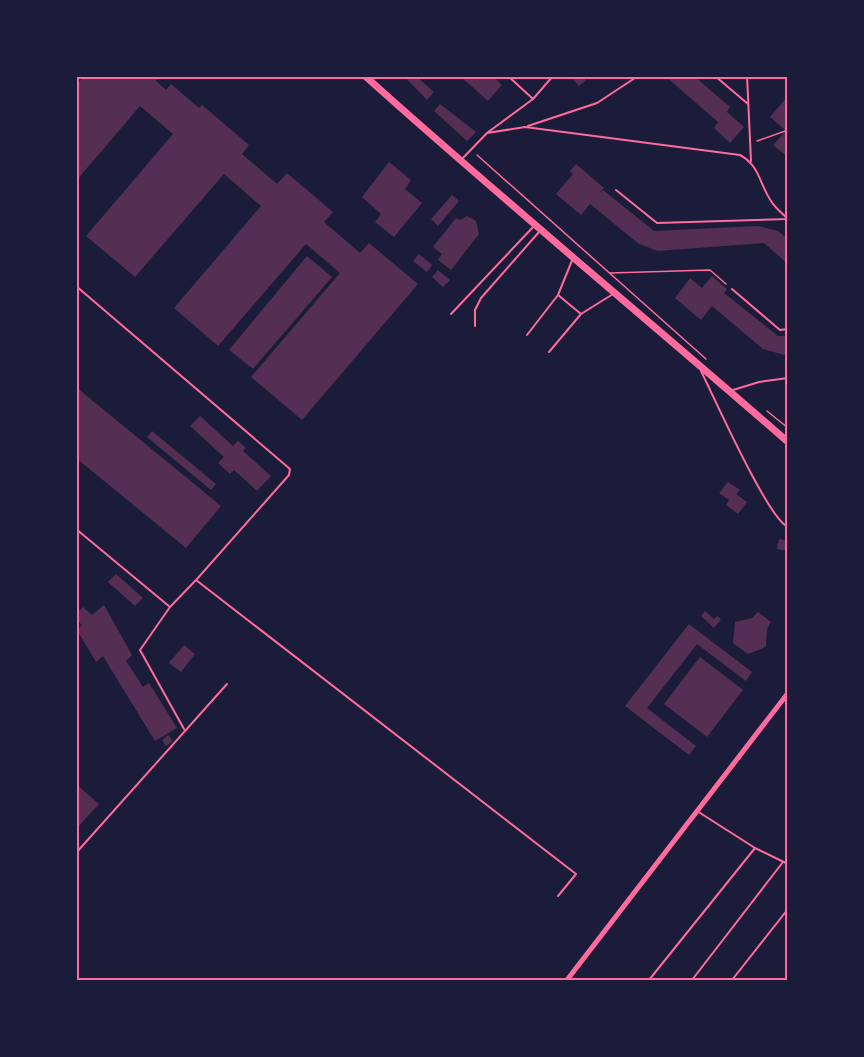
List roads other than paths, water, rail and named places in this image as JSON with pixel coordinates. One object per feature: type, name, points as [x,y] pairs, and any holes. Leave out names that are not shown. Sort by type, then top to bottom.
[{"type":"main road","points":[[365,76],[537,229],[616,292],[788,442]]},
{"type":"street","points":[[567,981],[788,693]]},
{"type":"lane","points":[[508,76],[533,99]]},
{"type":"lane","points":[[460,161],[487,133],[533,99],[553,76]]},
{"type":"lane","points":[[487,133],[525,127],[597,103],[638,76]]},
{"type":"lane","points":[[715,76],[748,104]]},
{"type":"lane","points":[[747,76],[751,161]]},
{"type":"lane","points":[[525,127],[740,155],[751,161],[758,169],[772,204],[788,219]]},
{"type":"lane","points":[[616,190],[657,223],[788,219]]},
{"type":"lane","points":[[451,314],[537,229]]},
{"type":"lane","points":[[475,326],[475,310],[481,298],[537,229]]},
{"type":"lane","points":[[527,335],[558,295],[573,257]]},
{"type":"lane","points":[[76,286],[290,469],[289,475],[170,607],[140,650],[184,729]]},
{"type":"lane","points":[[732,289],[780,330],[788,329]]},
{"type":"lane","points":[[549,352],[582,314],[616,292]]},
{"type":"lane","points":[[558,295],[582,314]]},
{"type":"lane","points":[[696,360],[767,502],[781,525],[788,527]]},
{"type":"lane","points":[[730,392],[759,382],[788,378]]},
{"type":"lane","points":[[76,529],[170,607]]},
{"type":"lane","points":[[196,580],[576,874],[558,896]]},
{"type":"lane","points":[[76,853],[184,729],[227,684]]},
{"type":"lane","points":[[697,811],[755,848],[788,864]]},
{"type":"lane","points":[[650,981],[755,848]]},
{"type":"lane","points":[[692,981],[783,862]]},
{"type":"lane","points":[[732,981],[788,909]]}]
